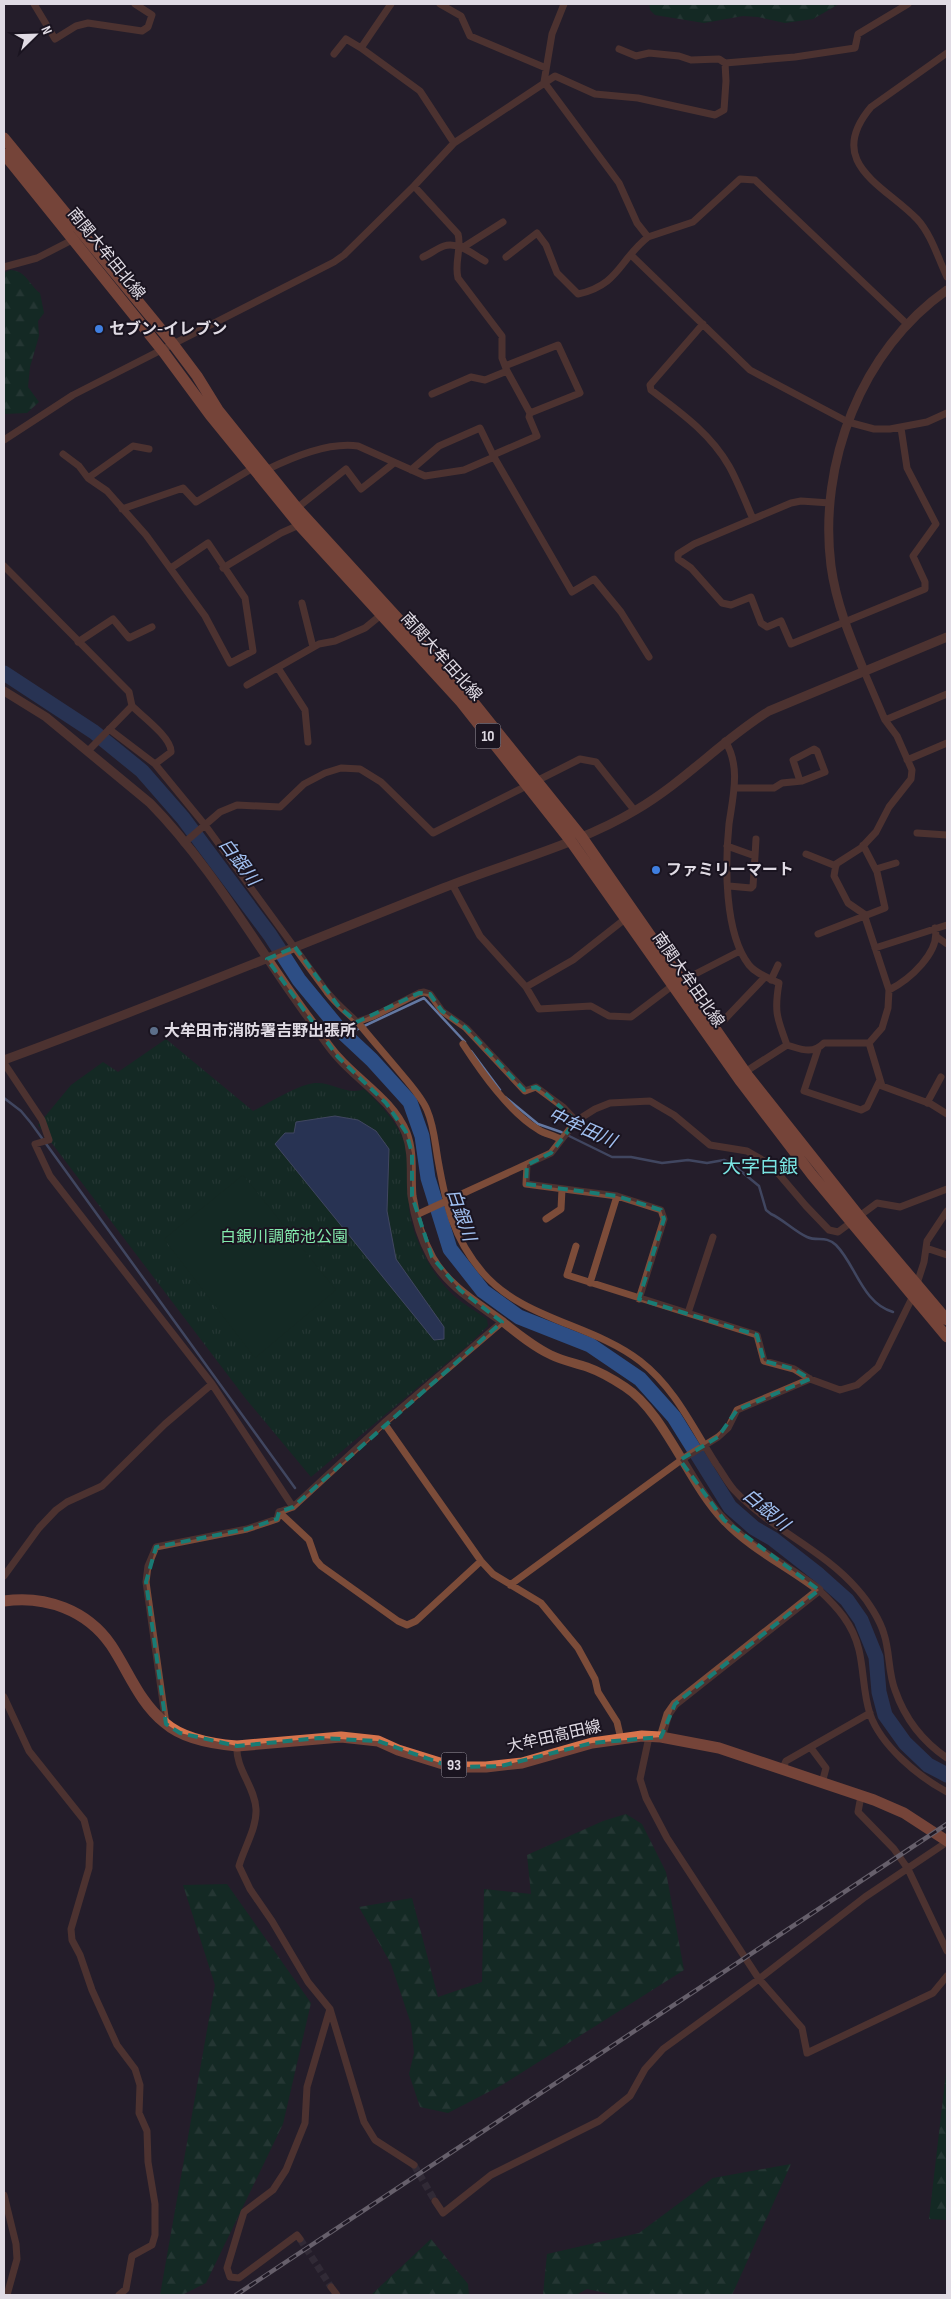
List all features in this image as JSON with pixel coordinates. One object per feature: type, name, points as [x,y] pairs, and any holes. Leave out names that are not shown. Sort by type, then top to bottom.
[{"type":"main road","name":"南関大牟田北線","points":[[4,138],[78,237]]},
{"type":"main road","name":"南関大牟田北線","points":[[4,154],[78,237],[168,347],[197,376],[218,410],[297,508],[466,693],[533,784],[576,838],[752,1097],[812,1175],[916,1284],[947,1320]]},
{"type":"main road","name":"南関大牟田北線","points":[[168,347],[210,415],[299,525],[461,702],[533,784]]},
{"type":"main road","name":"南関大牟田北線","points":[[576,838],[625,919],[712,1027],[913,1296],[947,1337]]},
{"type":"main road","name":"大牟田高田線","points":[[4,1601],[36,1600],[69,1608],[86,1620],[111,1645],[140,1696],[166,1724],[180,1733],[222,1745],[237,1746],[341,1737],[378,1741],[398,1750],[444,1764],[486,1767],[522,1763],[592,1743],[655,1737],[719,1748],[861,1796],[904,1813],[947,1841]]},
{"type":"street","points":[[34,4],[55,39],[76,26],[88,22],[142,31],[148,27],[152,15],[135,4]]},
{"type":"street","points":[[361,48],[391,4]]},
{"type":"street","points":[[440,4],[461,16],[470,36],[546,68]]},
{"type":"street","points":[[564,4],[552,34],[544,82],[619,183],[637,223],[648,237]]},
{"type":"street","points":[[619,49],[636,56],[649,53],[679,56],[691,60],[719,59],[725,63],[795,57],[855,48],[858,34],[908,4]]},
{"type":"street","points":[[334,54],[346,39],[420,91],[454,144]]},
{"type":"street","points":[[947,53],[871,107],[859,124],[854,147],[857,160],[866,175],[917,219],[926,231],[947,277]]},
{"type":"street","points":[[4,440],[73,395],[334,262],[344,255],[454,144],[555,76],[595,94],[638,98],[715,116],[724,110],[725,63]]},
{"type":"street","points":[[506,257],[537,233],[546,245],[557,273],[578,294],[594,290],[620,271],[638,245],[648,237],[693,222],[740,179],[755,180],[908,325]]},
{"type":"street","points":[[266,470],[300,455],[350,445],[358,446],[425,476],[444,474],[464,470],[537,436],[529,417],[530,413],[502,358],[502,336],[458,278],[455,268],[460,247],[458,234],[414,186]]},
{"type":"street","points":[[460,247],[503,222]]},
{"type":"street","points":[[4,267],[38,258],[78,237]]},
{"type":"street","points":[[423,257],[436,252],[442,246],[451,244],[486,261]]},
{"type":"street","points":[[631,255],[758,376],[848,422],[874,429],[901,428],[927,422],[947,413]]},
{"type":"street","points":[[880,1080],[867,1107],[861,1110],[804,1091],[818,1049],[824,1043],[869,1043],[882,1028],[888,1008],[889,990],[864,914],[848,903],[834,876],[836,866],[876,832],[890,807],[911,779],[912,770],[897,736],[885,720],[844,622],[831,566],[830,502],[838,453],[848,422],[876,366],[908,325],[947,290]]},
{"type":"street","points":[[702,324],[650,385],[651,390],[690,420],[717,448],[729,466],[753,519]]},
{"type":"street","points":[[432,394],[471,377],[485,380],[506,368],[558,345],[580,393],[530,413]]},
{"type":"street","points":[[411,470],[439,446],[480,428],[493,456],[572,592],[594,579],[621,612],[649,657]]},
{"type":"street","points":[[830,502],[802,501],[791,503],[694,544],[678,554],[678,559],[691,568],[722,603],[730,605],[751,597],[761,623],[767,627],[781,621],[791,644],[925,589],[925,582],[913,556],[936,524],[907,468],[901,428]]},
{"type":"street","points":[[88,478],[133,446],[149,449]]},
{"type":"street","points":[[63,454],[79,466],[88,478],[107,491],[146,535],[204,616],[230,663],[253,651],[245,598],[208,543],[171,568]]},
{"type":"street","points":[[297,508],[346,470],[361,490],[394,463]]},
{"type":"street","points":[[122,509],[184,488],[196,502],[253,468]]},
{"type":"street","points":[[224,568],[280,533],[299,525]]},
{"type":"street","points":[[4,566],[129,692],[132,706],[161,732],[171,748],[171,752],[155,764]]},
{"type":"street","points":[[302,602],[313,647]]},
{"type":"street","points":[[247,685],[319,644],[335,641],[365,628],[381,615]]},
{"type":"street","points":[[78,642],[113,619],[129,638],[152,628]]},
{"type":"street","points":[[293,1507],[212,1384],[50,1176],[35,1144],[49,1140],[42,1120],[4,1061],[269,958],[452,884],[576,838],[636,811],[666,790],[725,742],[770,711],[947,637]]},
{"type":"street","points":[[278,668],[304,710],[308,742]]},
{"type":"street","points":[[4,691],[46,717],[150,803],[186,842],[338,1057],[386,1103],[406,1132],[412,1153],[412,1196],[420,1214],[432,1257],[445,1275],[460,1290],[530,1343],[552,1356],[600,1372],[628,1389],[641,1401],[657,1421],[682,1459],[702,1494],[724,1520],[757,1548],[819,1590],[841,1611],[852,1629],[859,1650],[870,1713],[874,1724],[900,1758],[928,1782],[947,1792]]},
{"type":"street","points":[[885,720],[947,694]]},
{"type":"street","points":[[88,751],[132,706]]},
{"type":"street","points":[[107,731],[155,764],[204,826],[333,1000],[360,1025],[427,1108],[433,1128],[446,1202],[452,1224],[463,1248],[485,1275],[511,1298],[542,1314],[599,1336],[619,1346],[642,1362],[680,1403],[702,1446],[732,1488],[754,1510],[818,1554],[846,1577],[861,1593],[884,1633],[894,1688],[909,1722],[934,1749],[947,1758]]},
{"type":"street","points":[[725,742],[733,753],[735,776],[727,846],[733,934],[740,951],[750,967],[778,983],[775,1005],[776,1016],[787,1045]]},
{"type":"street","points":[[908,760],[947,743]]},
{"type":"street","points":[[734,788],[774,788],[782,783],[800,782],[825,772],[817,751],[814,749],[793,760],[800,782]]},
{"type":"street","points":[[186,842],[220,812],[237,805],[280,807],[304,784],[341,768],[360,769],[381,782],[433,833],[580,759],[596,762],[636,811]]},
{"type":"street","points":[[917,832],[947,835]]},
{"type":"street","points":[[729,886],[750,888],[754,886],[756,839]]},
{"type":"street","points":[[818,934],[864,914],[885,908],[876,870],[863,845]]},
{"type":"street","points":[[727,846],[755,856]]},
{"type":"street","points":[[806,854],[836,866]]},
{"type":"street","points":[[876,870],[896,863]]},
{"type":"street","points":[[452,884],[480,936],[526,987],[539,1009],[591,1006],[609,1016],[631,1017],[676,984],[740,951]]},
{"type":"street","points":[[526,987],[573,960],[625,919]]},
{"type":"street","points":[[875,948],[947,925]]},
{"type":"street","points":[[889,990],[901,984],[933,948],[937,937],[935,928]]},
{"type":"street","points":[[937,937],[947,944]]},
{"type":"street","points":[[712,1027],[725,1019],[768,978],[778,965]]},
{"type":"street","points":[[360,1025],[418,993],[430,994],[442,1011],[466,1028],[525,1091],[536,1087],[576,1121]]},
{"type":"street","points":[[869,1043],[882,1086],[927,1103],[947,1114]]},
{"type":"street","points":[[463,1044],[479,1068],[487,1075],[496,1092],[510,1106],[540,1131],[563,1135]]},
{"type":"street","points":[[745,1072],[787,1045],[808,1051],[818,1049]]},
{"type":"street","points":[[927,1103],[942,1077]]},
{"type":"street","points":[[420,1214],[551,1153],[563,1135],[576,1121],[595,1109],[610,1103],[650,1101],[674,1115],[710,1145],[747,1151],[771,1165],[829,1230],[838,1232],[877,1203],[900,1207],[947,1189]]},
{"type":"street","points":[[527,1165],[526,1184],[617,1196],[661,1210],[664,1219],[639,1299]]},
{"type":"street","points":[[546,1219],[561,1209],[562,1189]]},
{"type":"street","points":[[590,1283],[617,1196]]},
{"type":"street","points":[[576,1246],[567,1276],[757,1336],[764,1361],[794,1369],[810,1379],[840,1390],[857,1385],[878,1367],[913,1296],[927,1241],[947,1211]]},
{"type":"street","points":[[688,1313],[712,1237]]},
{"type":"street","points":[[926,1248],[947,1255]]},
{"type":"street","points":[[279,1512],[293,1507],[384,1423],[502,1322]]},
{"type":"street","points":[[510,1584],[682,1459],[728,1428],[737,1410],[810,1379]]},
{"type":"street","points":[[4,1576],[39,1528],[56,1510],[67,1502],[102,1486],[165,1424],[212,1384]]},
{"type":"street","points":[[384,1423],[481,1561],[493,1574],[540,1603],[578,1648],[595,1679],[598,1692],[617,1722],[621,1739]]},
{"type":"street","points":[[279,1512],[309,1540],[316,1560],[322,1566],[398,1621],[407,1625],[416,1621],[481,1561]]},
{"type":"street","points":[[166,1724],[146,1582],[152,1554],[156,1547],[248,1530],[277,1519],[279,1512]]},
{"type":"street","points":[[819,1590],[675,1704],[655,1737],[640,1779],[646,1798],[667,1838],[759,1979],[802,2028],[807,2053],[933,1993],[947,1976]]},
{"type":"street","points":[[4,1697],[30,1751],[84,1820],[90,1843],[89,1868],[71,1929],[72,1940],[117,2045],[135,2069],[140,2085],[139,2113],[147,2131],[149,2143],[148,2162],[155,2204],[155,2235],[152,2245],[132,2256],[126,2289],[119,2295]]},
{"type":"street","points":[[782,1770],[786,1761],[870,1713]]},
{"type":"street","points":[[237,1746],[236,1756],[252,1791],[256,1808],[255,1823],[239,1866],[250,1890],[272,1921],[308,1982],[330,2009],[364,2122],[375,2140],[414,2165]]},
{"type":"street","points":[[811,1748],[826,1768],[822,1783]]},
{"type":"street","points":[[861,1796],[858,1812],[894,1849],[908,1869],[947,1951]]},
{"type":"street","points":[[435,2202],[443,2213],[491,2175],[599,2121],[630,2096],[645,2068],[664,2049],[759,1979],[864,1897],[947,1841]]},
{"type":"street","points":[[300,2239],[297,2235],[239,2278],[230,2277],[227,2268],[244,2212],[273,2190],[286,2170],[305,2123],[307,2087],[330,2009]]},
{"type":"street","points":[[4,2195],[16,2244],[17,2260],[7,2295]]},
{"type":"street","points":[[332,2287],[337,2295]]},
{"type":"highlighted area","points":[[295,947],[339,1007],[357,1022],[419,993],[430,994],[442,1011],[466,1028],[524,1090],[536,1087],[576,1121],[551,1153],[527,1165],[526,1184],[617,1196],[661,1210],[664,1219],[639,1299],[757,1335],[764,1361],[794,1369],[810,1379],[737,1410],[718,1437],[680,1460],[724,1520],[819,1590],[675,1704],[661,1737],[592,1743],[501,1766],[465,1767],[443,1764],[378,1741],[319,1738],[237,1746],[180,1733],[166,1724],[146,1582],[156,1547],[247,1529],[277,1519],[279,1512],[293,1507],[502,1322],[460,1290],[432,1257],[412,1196],[412,1153],[406,1132],[386,1103],[338,1057],[267,959]]},
{"type":"green space","points":[[649,4],[839,4],[813,19],[785,23],[743,16],[704,23],[655,15],[650,10]]},
{"type":"green space","points":[[10,270],[24,275],[40,293],[44,313],[38,321],[39,336],[30,367],[28,387],[39,402],[27,413],[4,414],[4,273]]},
{"type":"green space","name":"白銀川調節池公園","points":[[166,1039],[253,1111],[293,1090],[309,1084],[322,1083],[352,1091],[364,1089],[386,1112],[403,1138],[409,1165],[410,1215],[416,1236],[426,1258],[453,1295],[487,1319],[488,1326],[467,1346],[311,1477],[246,1399],[38,1125],[71,1085],[103,1062],[118,1072]]},
{"type":"green space","points":[[243,1175],[336,1290],[255,1358],[164,1239]]},
{"type":"green space","points":[[626,1814],[642,1824],[666,1872],[684,1970],[502,2085],[448,2113],[420,2107],[409,2074],[414,2053],[411,2024],[391,1964],[359,1907],[412,1898],[438,1997],[482,1982],[484,1889],[531,1894],[527,1855],[603,1821]]},
{"type":"green space","points":[[227,1884],[311,2003],[283,2124],[206,2283],[182,2295],[160,2295],[215,1985],[183,1885]]},
{"type":"green space","points":[[947,2064],[947,2220],[929,2219]]},
{"type":"green space","points":[[791,2164],[732,2295],[615,2295],[587,2289],[576,2295],[543,2295],[547,2254],[639,2233],[713,2178]]},
{"type":"green space","points":[[431,2239],[468,2284],[469,2295],[371,2295]]},
{"type":"water","points":[[335,1116],[358,1120],[376,1131],[389,1149],[387,1211],[396,1259],[444,1327],[444,1339],[434,1340],[275,1144],[285,1133],[294,1133],[296,1122]]},
{"type":"waterway","name":"白銀川","points":[[4,673],[94,732],[142,771],[183,818],[270,935],[299,980],[341,1031],[372,1060],[410,1102],[422,1136],[428,1178],[450,1249],[483,1291],[519,1317],[590,1345],[640,1379],[674,1417],[730,1507],[754,1528],[773,1539],[819,1575],[847,1600],[861,1620],[876,1657],[879,1692],[885,1715],[905,1743],[928,1765],[947,1775]]},
{"type":"waterway","name":"中牟田川","points":[[345,1035],[424,998],[465,1042]]},
{"type":"waterway","name":"中牟田川","points":[[471,1051],[500,1090]]},
{"type":"waterway","name":"中牟田川","points":[[505,1097],[538,1124],[561,1132],[612,1157],[631,1157],[662,1163],[688,1160],[707,1163],[724,1160],[731,1163],[759,1186],[766,1210],[807,1237],[825,1239],[836,1245],[874,1301],[893,1312]]},
{"type":"waterway","points":[[4,1098],[21,1111],[31,1123],[295,1488]]},
{"type":"tunnel","points":[[414,2165],[435,2201]]},
{"type":"tunnel","points":[[300,2239],[331,2287]]},
{"type":"railway","points":[[236,2295],[947,1824]]},
{"type":"place","name":"セブン-イレブン","points":[[99,329]]},
{"type":"place","name":"ファミリーマート","points":[[656,870]]},
{"type":"place","name":"大牟田市消防署吉野出張所","points":[[154,1031]]},
{"type":"district","name":"大字白銀","points":[[760,1167]]}]
